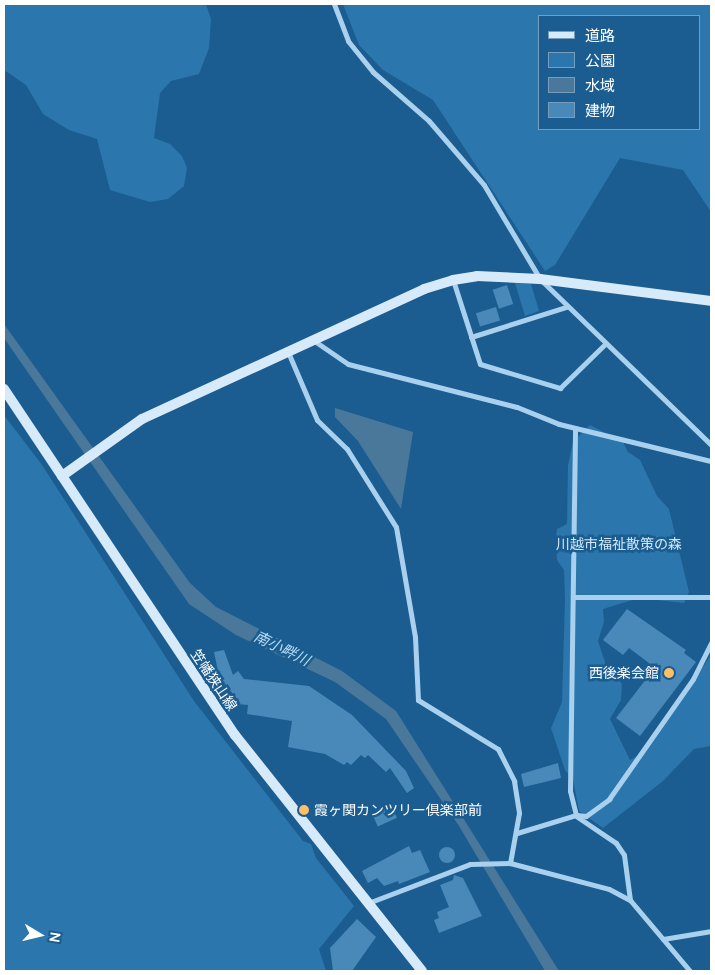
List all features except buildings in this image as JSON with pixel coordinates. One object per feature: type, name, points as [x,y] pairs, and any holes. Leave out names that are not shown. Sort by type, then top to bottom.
[{"type":"main road","points":[[62,476],[104,444],[142,420],[288,351],[453,280],[476,276],[540,278],[711,301]]},
{"type":"main road","name":"笠幡狭山線","points":[[4,389],[235,734],[422,971]]},
{"type":"street","points":[[334,4],[348,41],[373,72],[429,121],[484,185],[540,278],[566,307],[711,445]]},
{"type":"street","points":[[453,280],[480,364],[560,388],[605,344]]},
{"type":"street","points":[[471,337],[566,307]]},
{"type":"street","points":[[313,340],[348,364],[456,389],[575,428],[711,461]]},
{"type":"street","points":[[288,351],[318,420],[347,449],[396,527],[415,637],[418,700],[498,749],[514,781],[519,814],[517,833],[509,863]]},
{"type":"street","points":[[575,428],[570,790],[576,815],[616,843],[624,855],[630,900]]},
{"type":"street","points":[[573,597],[711,598]]},
{"type":"street","points":[[517,833],[576,815],[586,816],[609,799],[693,679],[711,643]]},
{"type":"street","points":[[368,903],[471,864],[509,863],[609,889],[630,900],[690,971]]},
{"type":"street","points":[[663,939],[711,931]]},
{"type":"green space","points":[[4,4],[206,4],[211,19],[209,48],[199,74],[171,81],[160,93],[154,138],[170,144],[182,156],[187,168],[184,186],[168,199],[150,202],[110,190],[97,139],[69,130],[43,114],[26,85],[4,70]]},
{"type":"green space","points":[[343,4],[711,4],[711,212],[683,170],[620,158],[555,265],[545,271],[433,100],[383,70],[359,45]]},
{"type":"green space","points":[[515,283],[531,284],[539,311],[525,316]]},
{"type":"green space","points":[[4,415],[42,465],[194,701],[303,841],[311,844],[316,858],[354,906],[319,949],[326,971],[4,971]]},
{"type":"green space","name":"川越市福祉散策の森","points":[[590,425],[623,442],[628,452],[640,460],[657,496],[669,509],[689,592],[684,603],[639,598],[603,609],[604,622],[598,641],[607,668],[622,684],[621,700],[610,719],[630,760],[646,751],[711,655],[711,746],[694,749],[663,781],[603,828],[579,811],[573,779],[565,770],[551,728],[562,702],[565,600],[564,570],[557,560],[557,529],[567,524],[568,465],[573,442]]},
{"type":"water","name":"南小畔川","points":[[4,324],[190,583],[216,607],[342,671],[396,711],[559,971],[545,971],[459,826],[386,719],[335,682],[236,635],[189,604],[4,338]]},
{"type":"water","points":[[335,408],[413,432],[401,509],[358,441],[335,417]]},
{"type":"place","name":"西後楽会館","points":[[669,673]]},
{"type":"place","name":"霞ヶ関カンツリー倶楽部前","points":[[304,810]]}]
